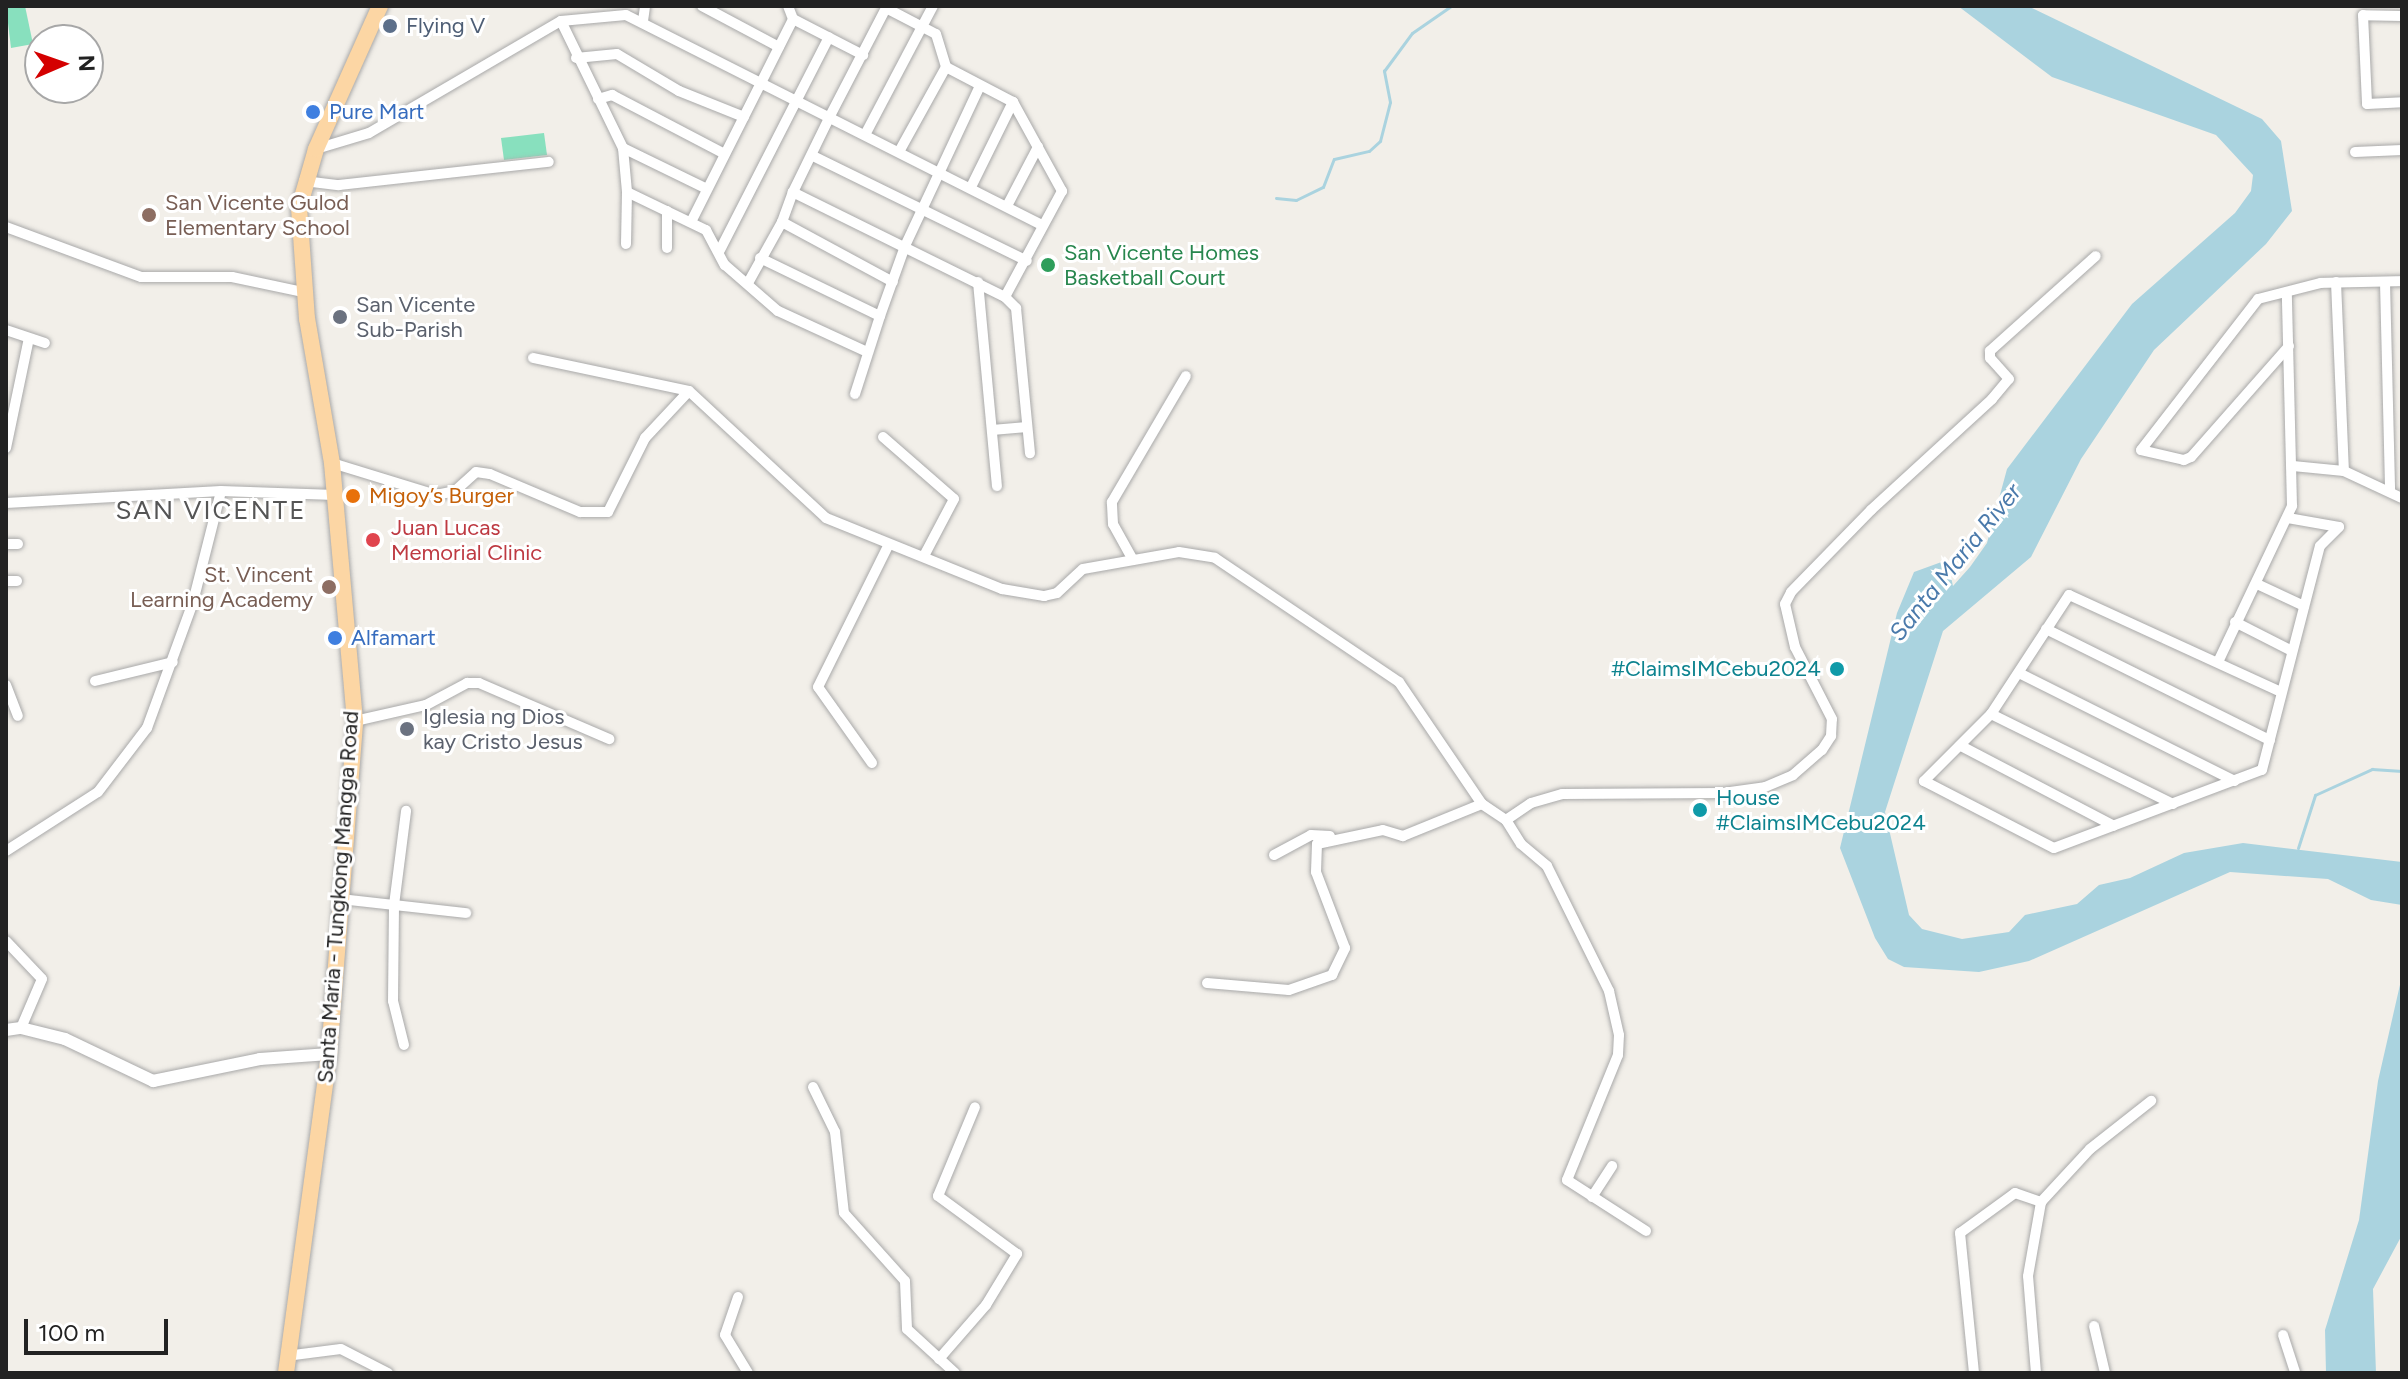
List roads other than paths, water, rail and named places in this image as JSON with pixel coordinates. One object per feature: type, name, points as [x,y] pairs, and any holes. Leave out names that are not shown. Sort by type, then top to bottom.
[{"type":"main road","name":"Santa Maria - Tungkong Mangga Road","points":[[286,1364],[329,1054],[355,721],[332,463],[303,292],[298,220],[304,181],[316,149],[380,6]]},
{"type":"street","points":[[643,21],[645,6]]},
{"type":"street","points":[[702,6],[779,47]]},
{"type":"street","points":[[788,6],[793,19],[863,55]]},
{"type":"street","points":[[866,133],[933,6]]},
{"type":"street","points":[[748,283],[782,222],[793,192],[886,8],[936,34],[946,67],[1013,102],[1062,191],[1005,297]]},
{"type":"street","points":[[316,149],[369,133],[561,21],[616,14],[643,21],[900,150],[1043,226]]},
{"type":"street","points":[[2402,16],[2363,15],[2367,104],[2402,102]]},
{"type":"street","points":[[691,222],[793,19]]},
{"type":"street","points":[[561,21],[576,58],[623,148],[627,192],[626,244]]},
{"type":"street","points":[[720,250],[795,98],[829,37]]},
{"type":"street","points":[[576,58],[617,54],[679,91],[744,117]]},
{"type":"street","points":[[900,150],[946,67]]},
{"type":"street","points":[[855,394],[905,246],[980,86]]},
{"type":"street","points":[[598,99],[612,95],[725,154]]},
{"type":"street","points":[[971,187],[1013,102]]},
{"type":"street","points":[[1007,206],[1038,147]]},
{"type":"street","points":[[623,148],[707,189]]},
{"type":"street","points":[[2355,152],[2402,150]]},
{"type":"street","points":[[813,156],[1027,261]]},
{"type":"street","points":[[304,181],[339,185],[549,162]]},
{"type":"street","points":[[627,192],[706,230],[720,250],[725,265],[778,311],[867,352]]},
{"type":"street","points":[[793,192],[978,282],[1005,297],[1016,308],[1030,453]]},
{"type":"street","points":[[667,211],[667,248]]},
{"type":"street","points":[[782,222],[893,282]]},
{"type":"street","points":[[6,227],[141,277],[232,277],[303,292]]},
{"type":"street","points":[[1506,820],[1531,803],[1562,794],[1723,793],[1765,787],[1793,775],[1822,750],[1831,736],[1832,719],[1795,647],[1785,604],[1791,592],[1871,510],[1992,399],[2009,379],[1990,358],[1990,351],[2096,256]]},
{"type":"street","points":[[760,258],[880,316]]},
{"type":"street","points":[[2289,346],[2188,459],[2141,450],[2258,299],[2336,282],[2402,281]]},
{"type":"street","points":[[978,282],[997,486]]},
{"type":"street","points":[[2336,282],[2344,471]]},
{"type":"street","points":[[2385,282],[2390,492]]},
{"type":"street","points":[[2218,662],[2288,518],[2293,466],[2287,295]]},
{"type":"street","points":[[6,330],[45,343]]},
{"type":"street","points":[[6,448],[29,338]]},
{"type":"street","points":[[533,358],[689,391],[811,506],[888,546],[924,556],[1029,596],[1057,593],[1083,569],[1179,552],[1215,558],[1399,682],[1482,804],[1506,820],[1521,844],[1547,866],[1609,991],[1618,1055],[1567,1180],[1646,1231]]},
{"type":"street","points":[[1133,560],[1116,531],[1112,502],[1186,376]]},
{"type":"street","points":[[332,463],[436,495],[455,491],[476,472],[490,474],[580,512],[608,512],[645,438],[689,391]]},
{"type":"street","points":[[992,430],[1027,427]]},
{"type":"street","points":[[883,437],[954,499],[924,556]]},
{"type":"street","points":[[2293,466],[2344,471],[2402,498]]},
{"type":"street","points":[[6,503],[221,491],[335,495]]},
{"type":"street","points":[[6,851],[98,792],[147,728],[173,662],[221,491]]},
{"type":"street","points":[[2281,692],[2073,596],[2065,597],[2021,674],[1963,747],[1925,776],[1927,786],[2054,848],[2262,770],[2320,546],[2339,527],[2288,518]]},
{"type":"street","points":[[872,763],[818,687],[888,546]]},
{"type":"street","points":[[2257,584],[2304,606]]},
{"type":"street","points":[[2235,622],[2292,651]]},
{"type":"street","points":[[2046,629],[2270,740]]},
{"type":"street","points":[[95,681],[173,662]]},
{"type":"street","points":[[2021,674],[2235,781]]},
{"type":"street","points":[[355,721],[426,705],[467,683],[479,683],[609,739]]},
{"type":"street","points":[[6,685],[9,704],[18,716]]},
{"type":"street","points":[[1991,714],[2173,804]]},
{"type":"street","points":[[1963,747],[2114,826]]},
{"type":"street","points":[[1207,983],[1289,990],[1332,975],[1345,948],[1313,854],[1321,841],[1383,830],[1403,836],[1482,804]]},
{"type":"street","points":[[404,1045],[393,1001],[394,905],[406,811]]},
{"type":"street","points":[[1274,855],[1311,835],[1336,838]]},
{"type":"street","points":[[341,899],[466,913]]},
{"type":"street","points":[[6,941],[42,979],[21,1028]]},
{"type":"street","points":[[6,1030],[21,1028],[65,1039],[153,1081],[260,1059],[329,1054]]},
{"type":"street","points":[[813,1087],[835,1132],[844,1213],[905,1281],[903,1321],[955,1373]]},
{"type":"street","points":[[2036,1373],[2028,1276],[2041,1202],[2090,1149],[2151,1101]]},
{"type":"street","points":[[939,1359],[986,1305],[1017,1254],[938,1196],[975,1107]]},
{"type":"street","points":[[1592,1197],[1612,1166]]},
{"type":"street","points":[[1974,1373],[1960,1233],[2015,1193],[2041,1202]]},
{"type":"street","points":[[738,1297],[725,1335],[748,1373]]},
{"type":"street","points":[[2094,1326],[2105,1373]]},
{"type":"street","points":[[2283,1335],[2295,1373]]},
{"type":"street","points":[[286,1364],[341,1349],[357,1353],[388,1373]]},
{"type":"water","points":[[1958,6],[2028,6],[2262,119],[2281,141],[2292,211],[2266,244],[2154,350],[2081,459],[2031,557],[1943,631],[1885,812],[1909,915],[1922,929],[1962,939],[2009,932],[2025,915],[2077,904],[2099,885],[2130,878],[2184,853],[2243,843],[2402,862],[2402,905],[2371,900],[2328,879],[2230,872],[2029,961],[1979,972],[1904,967],[1888,959],[1875,938],[1840,848],[1897,613],[1914,572],[1947,560],[1953,586],[1970,567],[1987,543],[2007,469],[2132,304],[2235,213],[2251,191],[2253,175],[2216,135],[2052,77]]},
{"type":"water","points":[[2402,976],[2402,1235],[2373,1289],[2376,1373],[2326,1373],[2325,1330],[2359,1220],[2378,1081]]},
{"type":"waterway","points":[[1276,198],[1296,200],[1323,187],[1334,159],[1369,151],[1380,141],[1390,102],[1384,71],[1412,33],[1451,6]]},
{"type":"waterway","points":[[2298,848],[2315,795],[2372,769],[2402,771]]},
{"type":"place","name":"Flying V","points":[[390,26]]},
{"type":"place","name":"Pure Mart","points":[[313,112]]},
{"type":"place","name":"San Vicente Gulod Elementary School","points":[[149,215]]},
{"type":"place","name":"San Vicente Homes Basketball Court","points":[[1048,265]]},
{"type":"place","name":"San Vicente Sub-Parish","points":[[340,317]]},
{"type":"place","name":"Migoy’s Burger","points":[[353,496]]},
{"type":"place","name":"Juan Lucas Memorial Clinic","points":[[373,540]]},
{"type":"place","name":"St. Vincent Learning Academy","points":[[329,587]]},
{"type":"place","name":"Alfamart","points":[[335,638]]},
{"type":"place","name":"#ClaimsIMCebu2024","points":[[1837,669]]},
{"type":"place","name":"Iglesia ng Dios kay Cristo Jesus","points":[[407,729]]},
{"type":"place","name":"House #ClaimsIMCebu2024","points":[[1700,810]]},
{"type":"district","name":"SAN VICENTE","points":[[211,511]]},
{"type":"water label","name":"Santa Maria River","points":[[1955,562]]}]
